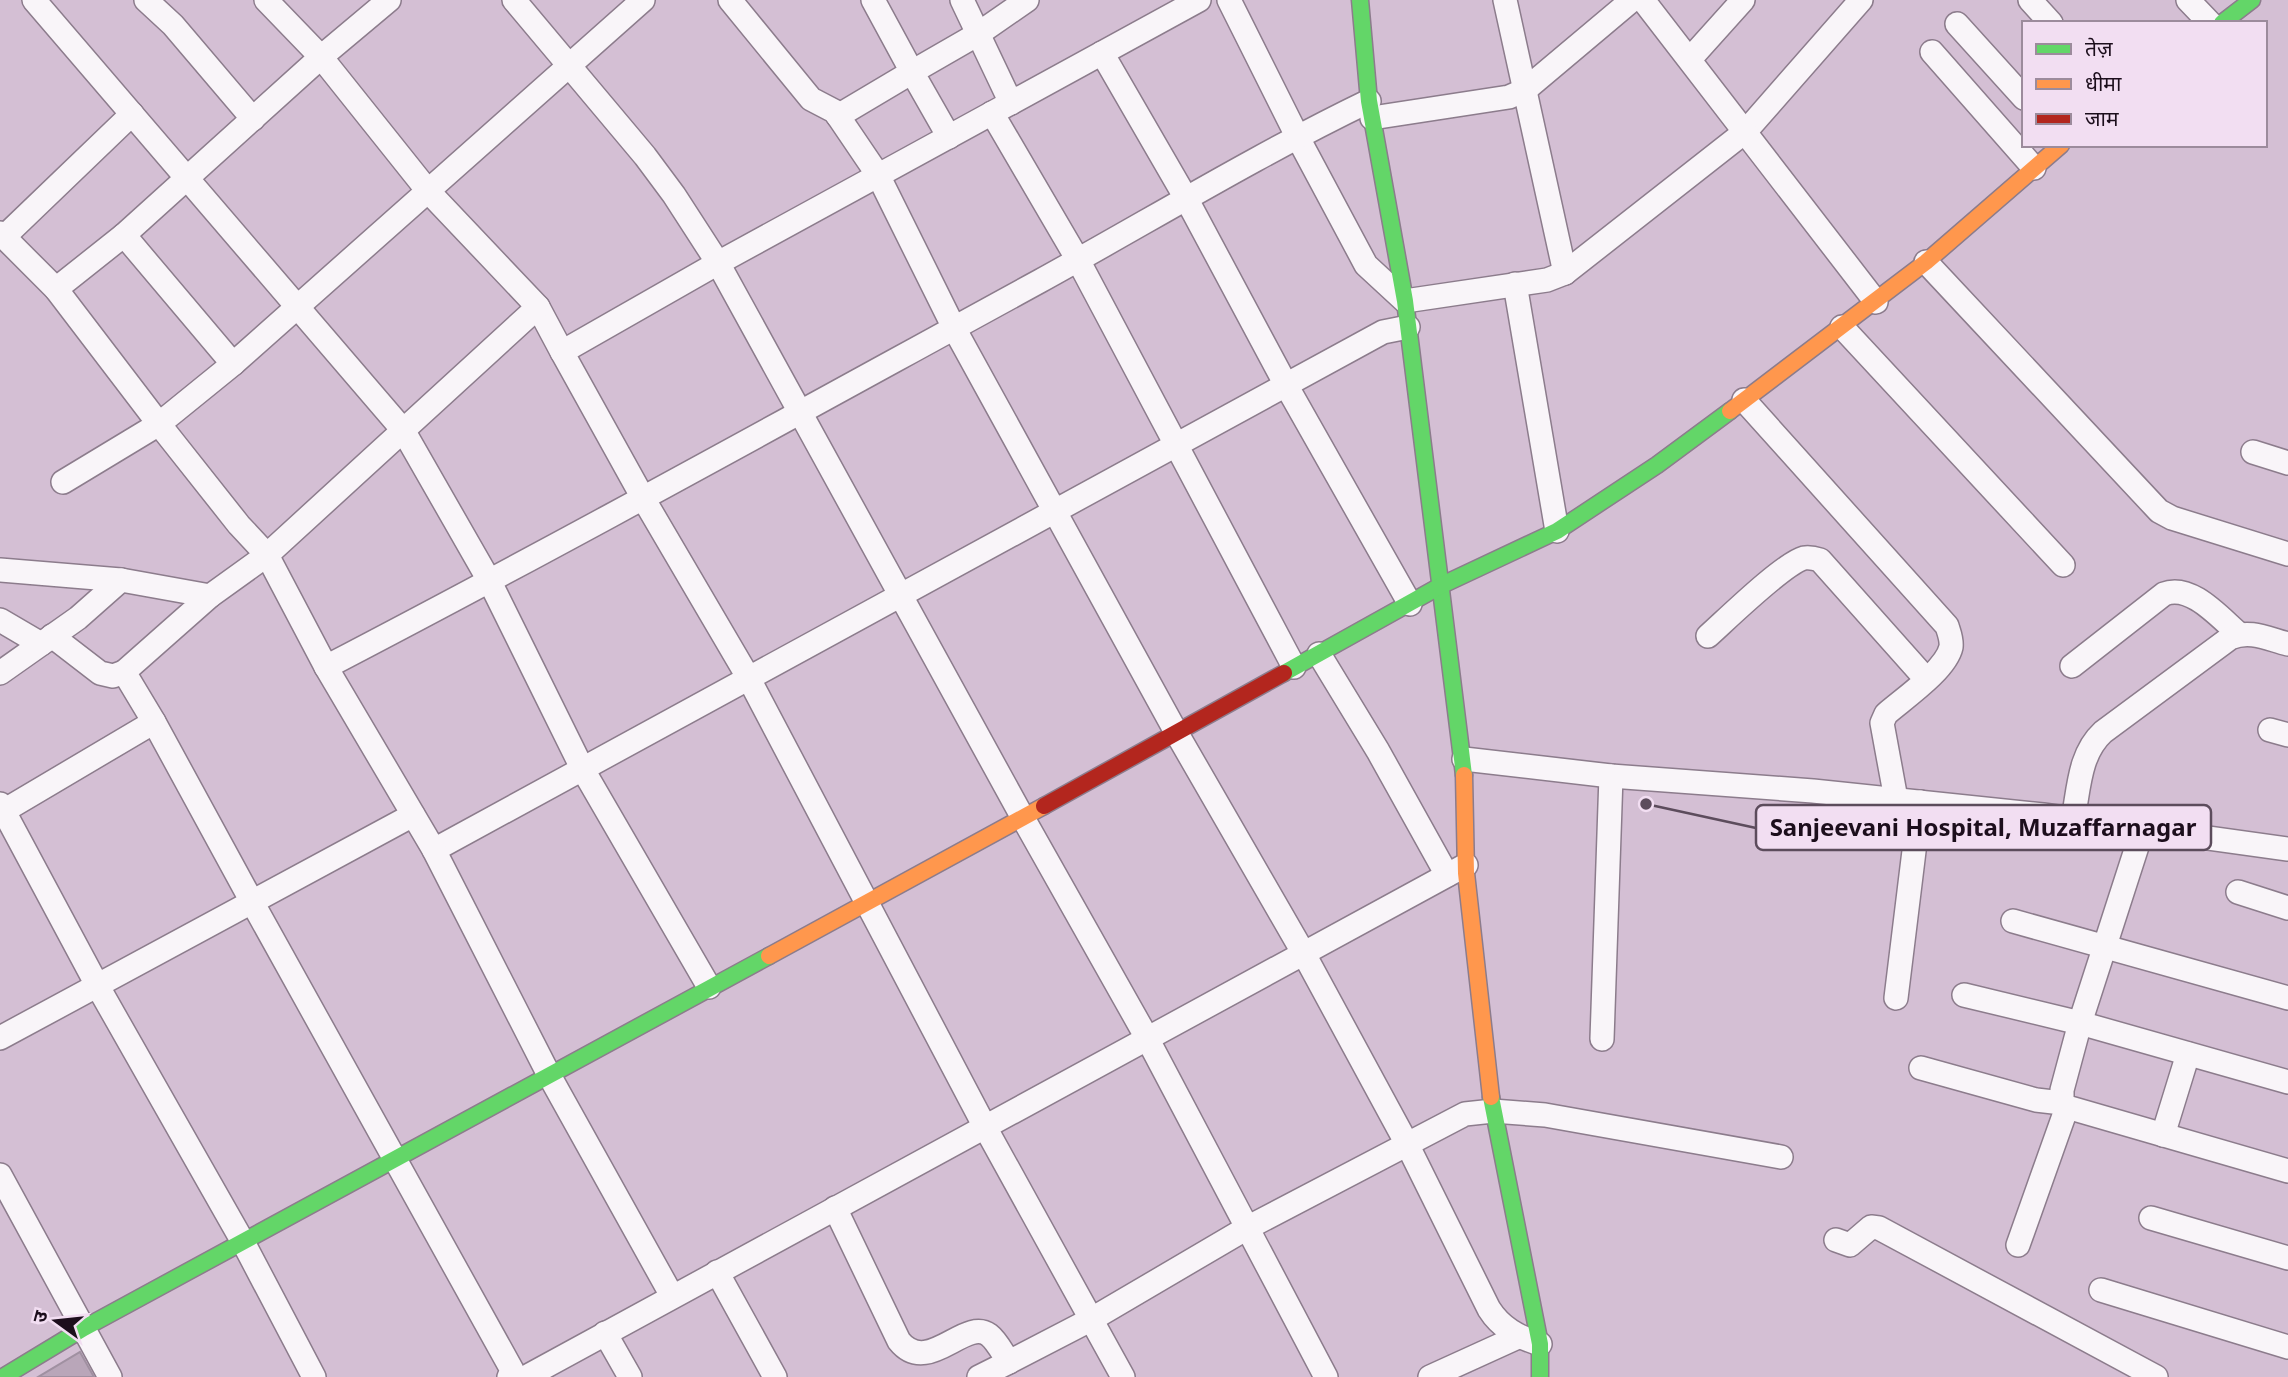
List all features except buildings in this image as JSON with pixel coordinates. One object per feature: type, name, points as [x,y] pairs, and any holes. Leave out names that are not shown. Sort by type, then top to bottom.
[{"type":"street","points":[[34,0],[403,430],[489,582],[582,768],[709,987]]},
{"type":"street","points":[[146,0],[173,25],[253,119]]},
{"type":"street","points":[[266,0],[321,57],[428,191],[538,307],[643,498],[748,677],[985,1127],[1123,1377]]},
{"type":"street","points":[[56,289],[124,235],[321,57],[389,0]]},
{"type":"street","points":[[514,0],[645,156],[718,263],[1147,1038],[1326,1377]]},
{"type":"street","points":[[63,482],[159,424],[233,364],[643,0]]},
{"type":"street","points":[[730,0],[811,99],[834,111],[878,175],[954,328],[1176,732],[1304,954],[1407,1144],[1489,1309],[1501,1324],[1529,1340],[1548,1377]]},
{"type":"street","points":[[873,0],[949,137]]},
{"type":"street","points":[[962,0],[978,34],[1001,108],[1078,260],[1294,667]]},
{"type":"street","points":[[838,117],[978,34],[1027,0]]},
{"type":"street","points":[[562,352],[718,263],[1199,0]]},
{"type":"street","points":[[1229,0],[1366,265],[1405,301]]},
{"type":"street","points":[[1360,0],[1371,109],[1405,301],[1464,759],[1457,870],[1533,1377]]},
{"type":"street","points":[[1506,0],[1565,273]]},
{"type":"street","points":[[326,667],[489,582],[799,413],[1187,200],[1297,136],[1371,109],[1509,97],[1525,90],[1632,0]]},
{"type":"street","points":[[1643,0],[1876,302]]},
{"type":"street","points":[[1690,60],[1743,0]]},
{"type":"street","points":[[1405,301],[1547,280],[1565,273],[1746,131],[1861,0]]},
{"type":"street","points":[[2030,0],[2049,21]]},
{"type":"street","points":[[2188,0],[2208,21]]},
{"type":"street","points":[[2225,21],[2252,0]]},
{"type":"street","points":[[1957,24],[2022,96]]},
{"type":"street","points":[[1932,52],[2035,168]]},
{"type":"street","points":[[1102,53],[1187,200],[1286,385],[1410,604]]},
{"type":"street","points":[[132,114],[3,240],[56,289],[239,525],[267,555],[326,667],[434,850],[549,1075],[672,1296]]},
{"type":"street","points":[[3,1377],[84,1328],[1023,818],[1442,585],[1557,531],[1657,465],[1876,302],[2059,147]]},
{"type":"street","points":[[124,235],[233,364]]},
{"type":"street","points":[[1926,262],[2159,511],[2172,518],[2288,554]]},
{"type":"street","points":[[1515,284],[1557,531]]},
{"type":"street","points":[[0,621],[47,640],[100,673],[113,676],[124,671],[209,596],[267,555],[538,307]]},
{"type":"street","points":[[434,850],[1383,332],[1408,327]]},
{"type":"street","points":[[1842,327],[2063,565]]},
{"type":"street","points":[[1744,400],[1947,626],[1951,639],[1948,654],[1942,664],[1886,714],[1882,723],[1896,799]]},
{"type":"street","points":[[2253,452],[2288,463]]},
{"type":"street","points":[[1709,636],[1776,576],[1797,561],[1811,558],[1820,560],[1926,679]]},
{"type":"street","points":[[0,570],[121,580],[209,596]]},
{"type":"street","points":[[0,673],[78,618],[121,580]]},
{"type":"street","points":[[2072,666],[2164,594],[2172,591],[2183,591],[2193,596],[2239,634]]},
{"type":"street","points":[[2074,819],[2084,761],[2095,739],[2239,634],[2251,634],[2288,644]]},
{"type":"street","points":[[1319,654],[1378,751],[1457,870]]},
{"type":"street","points":[[124,671],[512,1370],[509,1377]]},
{"type":"street","points":[[154,722],[2,809],[97,985],[243,1242],[314,1377]]},
{"type":"street","points":[[1464,759],[1611,776],[1896,799],[2074,819],[2288,849]]},
{"type":"street","points":[[1602,1039],[1611,776]]},
{"type":"street","points":[[1896,998],[1920,802]]},
{"type":"street","points":[[0,1038],[251,900],[413,815]]},
{"type":"street","points":[[2018,1245],[2064,1105],[2062,1090],[2080,1023],[2143,828]]},
{"type":"street","points":[[526,1377],[1457,870]]},
{"type":"street","points":[[2238,892],[2288,908]]},
{"type":"street","points":[[2013,921],[2288,998]]},
{"type":"street","points":[[1964,995],[2080,1023],[2288,1082]]},
{"type":"street","points":[[2163,1135],[2188,1054]]},
{"type":"street","points":[[1921,1068],[2036,1100],[2064,1105],[2288,1171]]},
{"type":"street","points":[[979,1377],[1092,1319],[1247,1228],[1465,1114],[1493,1111],[1545,1115],[1781,1157]]},
{"type":"street","points":[[0,1175],[110,1377]]},
{"type":"street","points":[[835,1208],[906,1351],[920,1355],[930,1353],[972,1334],[983,1332],[991,1337],[1009,1362]]},
{"type":"street","points":[[2151,1218],[2288,1258]]},
{"type":"street","points":[[1836,1240],[1850,1245],[1871,1227],[1879,1227],[2156,1377]]},
{"type":"street","points":[[717,1272],[775,1377]]},
{"type":"street","points":[[2101,1290],[2288,1347]]},
{"type":"street","points":[[605,1333],[630,1377]]},
{"type":"street","points":[[1430,1377],[1529,1340]]},
{"type":"street","points":[[1529,1340],[1540,1377]]},
{"type":"traffic: fast","points":[[1360,0],[1369,101],[1405,301],[1464,775]]},
{"type":"traffic: fast","points":[[2225,21],[2252,0]]},
{"type":"traffic: fast","points":[[1284,673],[1442,585],[1557,531],[1657,465],[1730,411]]},
{"type":"traffic: fast","points":[[3,1377],[84,1328],[769,956]]},
{"type":"traffic: fast","points":[[1491,1097],[1540,1344],[1540,1377]]},
{"type":"traffic: slow","points":[[1730,411],[1926,262],[2059,147]]},
{"type":"traffic: slow","points":[[1464,775],[1466,873],[1491,1097]]},
{"type":"traffic: slow","points":[[769,956],[1044,806]]},
{"type":"traffic: jam","points":[[1044,806],[1284,673]]},
{"type":"place","name":"Sanjeevani Hospital, Muzaffarnagar","points":[[1646,804]]}]
